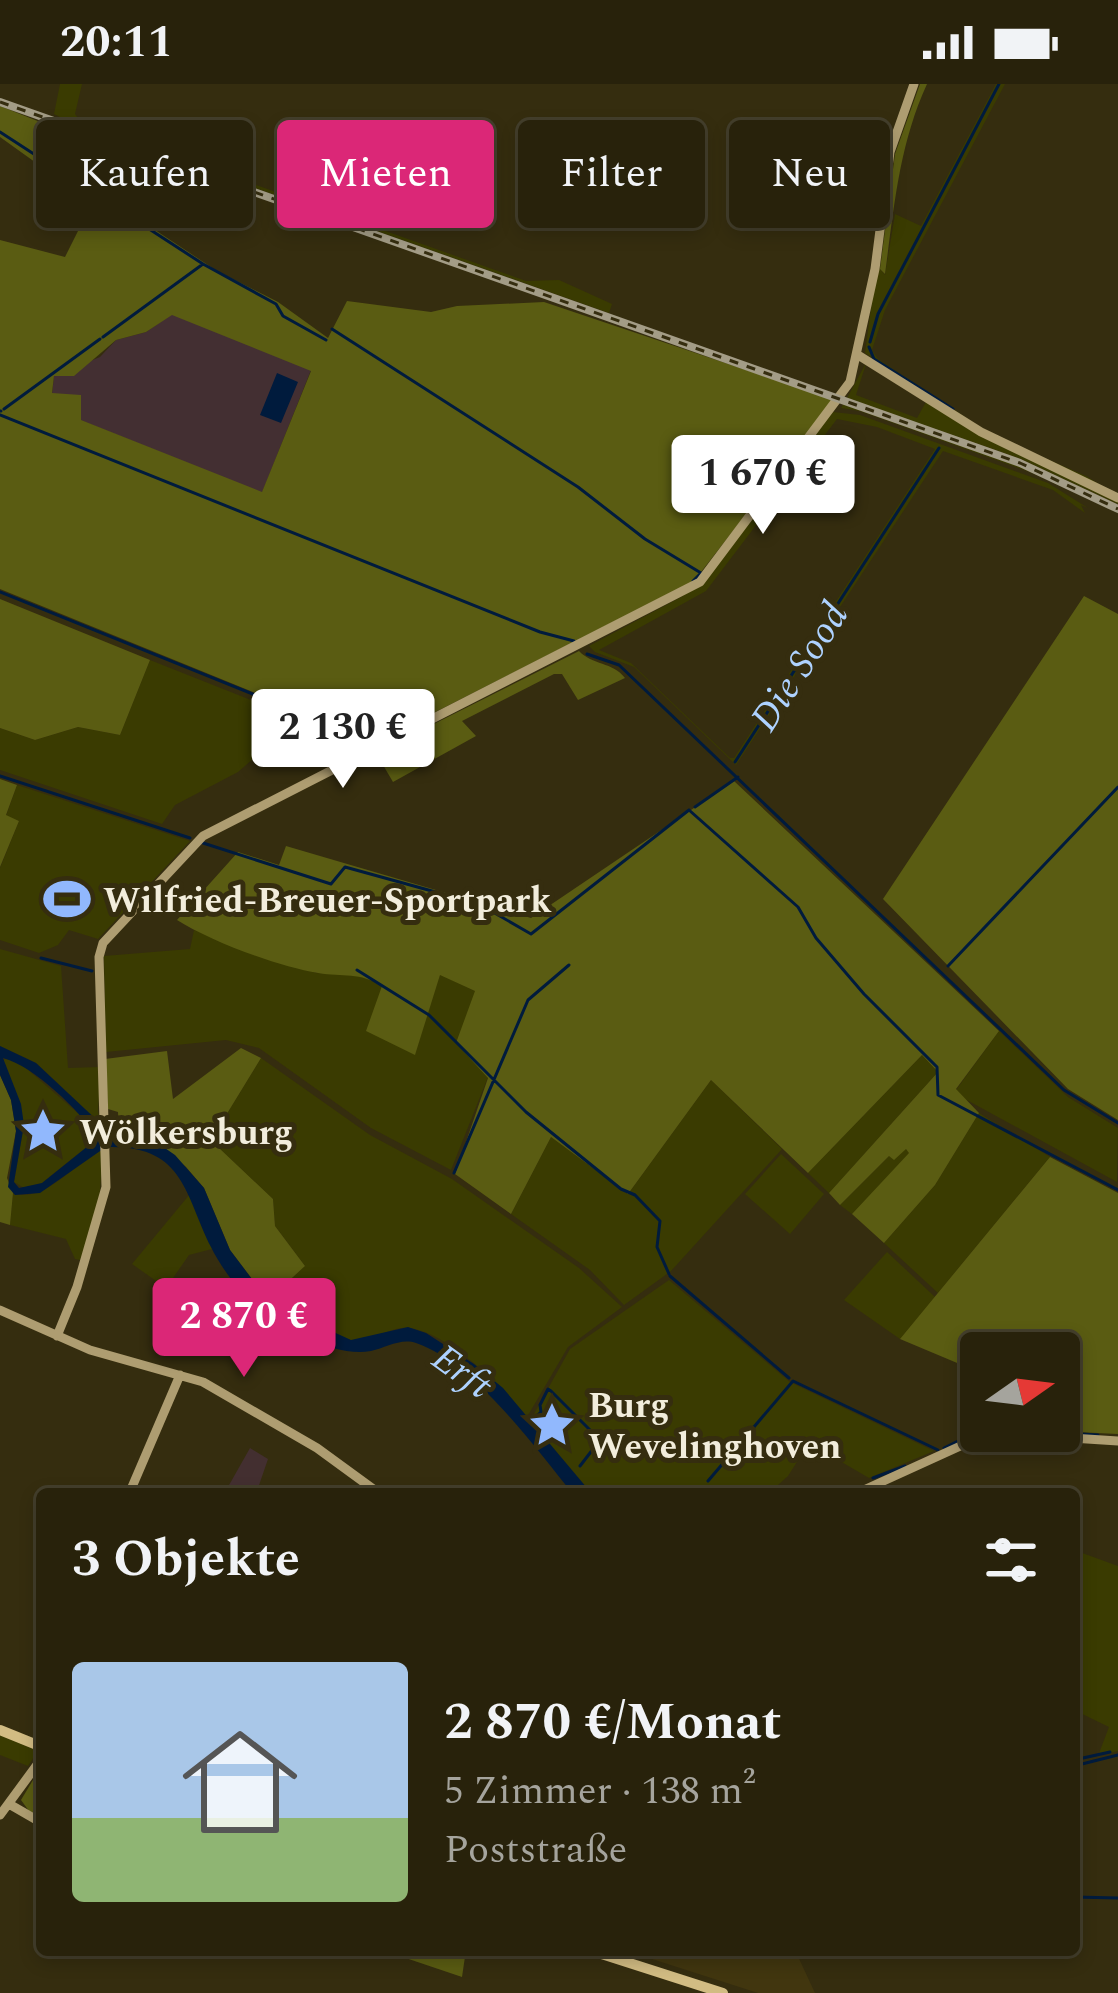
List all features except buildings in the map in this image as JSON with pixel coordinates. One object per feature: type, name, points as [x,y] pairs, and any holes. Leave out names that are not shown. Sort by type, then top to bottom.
[{"type":"main road","points":[[57,1336],[101,1215],[107,1153],[100,948],[198,839],[693,588],[841,397],[858,355],[890,152],[914,84]]},
{"type":"main road","points":[[858,355],[981,432],[1118,498]]},
{"type":"main road","points":[[0,1310],[94,1351],[203,1382],[308,1442],[372,1488]]},
{"type":"main road","points":[[132,1488],[180,1375]]},
{"type":"main road","points":[[868,1488],[979,1438],[1056,1436],[1118,1441]]},
{"type":"main road","points":[[0,1730],[36,1745]]},
{"type":"main road","points":[[0,1817],[36,1767]]},
{"type":"main road","points":[[9,1804],[27,1817]]},
{"type":"main road","points":[[0,1817],[15,1814],[36,1821]]},
{"type":"main road","points":[[608,1956],[723,1993]]},
{"type":"shaded area","points":[[60,84],[82,84],[75,114],[80,120],[54,114]]},
{"type":"shaded area","points":[[917,84],[894,154],[890,184],[892,154]]},
{"type":"shaded area","points":[[920,84],[927,84],[904,154],[885,274],[880,269],[885,228],[890,228],[895,154]]},
{"type":"shaded area","points":[[996,84],[1005,84],[885,310],[872,350],[878,359],[988,432],[865,353],[882,228],[879,268],[885,275],[895,214],[921,226]]},
{"type":"shaded area","points":[[0,106],[36,120],[36,163],[0,137]]},
{"type":"shaded area","points":[[80,228],[152,228],[217,271],[278,302],[328,338],[347,301],[431,312],[457,306],[544,302],[835,400],[694,581],[376,742],[0,589],[0,240],[65,257]],"holes":[[[172,315],[311,371],[262,492],[81,420],[81,395],[52,393],[54,376],[74,376],[116,340],[146,332]]]},
{"type":"shaded area","points":[[369,228],[526,281],[559,280],[612,304],[609,313]]},
{"type":"shaded area","points":[[172,314],[311,370],[262,493],[80,420],[52,394],[54,376],[100,357],[116,340],[146,332]]},
{"type":"shaded area","points":[[866,363],[949,415],[1118,504],[1019,458],[847,398]],"holes":[[[866,364],[926,402],[917,418],[856,395]]]},
{"type":"shaded area","points":[[847,398],[1019,458],[1116,502],[1118,511],[1041,474],[844,403]]},
{"type":"shaded area","points":[[844,403],[1049,479],[841,408]]},
{"type":"shaded area","points":[[833,412],[860,415],[1048,483],[1088,508],[1081,505],[1085,513],[1053,490],[943,451],[736,765],[634,667],[589,646],[683,596]],"holes":[[[837,419],[877,427],[935,449],[730,758],[631,663],[599,650],[706,591]]]},
{"type":"shaded area","points":[[1005,441],[1086,476],[1118,496]]},
{"type":"shaded area","points":[[1061,484],[1117,510],[1118,513]]},
{"type":"shaded area","points":[[1084,596],[1118,614],[1118,1120],[1068,1089],[883,899]]},
{"type":"shaded area","points":[[0,599],[150,660],[120,735],[78,727],[35,740],[0,728]]},
{"type":"shaded area","points":[[579,651],[625,678],[578,700],[562,674],[554,674],[462,721],[476,736],[393,782],[376,753]]},
{"type":"shaded area","points":[[150,660],[299,719],[238,772],[175,805],[162,824],[0,770],[0,728],[35,740],[78,727],[120,735]]},
{"type":"shaded area","points":[[0,779],[17,785],[6,815],[19,821],[0,867]]},
{"type":"shaded area","points":[[734,781],[999,1031],[956,1089],[979,1113],[935,1185],[884,1243],[852,1214],[909,1153],[906,1149],[894,1160],[889,1156],[840,1205],[829,1193],[938,1072],[922,1055],[808,1173],[711,1080],[628,1194],[551,1137],[511,1214],[455,1174],[488,1078],[456,1043],[475,991],[440,975],[415,1055],[366,1031],[382,986],[265,959],[177,920],[238,852],[279,865],[286,846],[531,918]]},
{"type":"shaded area","name":"Wilfried-Breuer-Sportpark","points":[[17,785],[190,841],[98,939],[69,930],[58,945],[39,953],[0,940],[0,868],[19,821],[6,816]]},
{"type":"shaded area","points":[[194,930],[316,973],[364,975],[382,986],[415,1054],[440,974],[475,991],[488,1077],[451,1170],[371,1128],[259,1048],[226,1040],[106,1052],[104,956],[190,949]]},
{"type":"shaded area","points":[[0,949],[61,966],[68,1068],[101,1067],[98,1112],[102,1125],[36,1063],[0,1046]]},
{"type":"shaded area","points":[[999,1031],[1068,1097],[1118,1128],[1117,1182],[956,1090]]},
{"type":"shaded area","points":[[241,1048],[261,1058],[217,1130],[218,1147],[273,1199],[275,1226],[305,1266],[268,1300],[230,1250],[204,1188],[153,1138],[119,1134],[118,1112],[108,1109],[105,1059],[167,1051],[173,1099]]},
{"type":"shaded area","points":[[922,1055],[938,1072],[829,1193],[808,1173]]},
{"type":"shaded area","points":[[261,1058],[370,1135],[452,1179],[579,1268],[622,1307],[568,1347],[527,1417],[473,1363],[423,1331],[402,1328],[362,1340],[338,1338],[268,1300],[305,1266],[275,1226],[273,1199],[218,1147],[217,1130]]},
{"type":"shaded area","points":[[1,1060],[19,1062],[80,1115],[98,1138],[42,1183],[26,1189],[14,1182],[24,1125]]},
{"type":"shaded area","points":[[0,1075],[11,1100],[16,1131],[7,1178],[13,1193],[10,1225],[0,1222]]},
{"type":"shaded area","points":[[711,1080],[782,1149],[671,1271],[624,1305],[590,1270],[511,1214],[551,1137],[628,1194]]},
{"type":"shaded area","points":[[979,1113],[1050,1157],[938,1293],[884,1243],[935,1185]]},
{"type":"shaded area","points":[[103,1149],[99,1205],[80,1260],[75,1259],[66,1239],[10,1225],[13,1193],[37,1193]]},
{"type":"shaded area","points":[[906,1149],[910,1153],[852,1214],[840,1205],[889,1156]]},
{"type":"shaded area","points":[[781,1154],[824,1194],[790,1234],[745,1194]]},
{"type":"shaded area","points":[[1050,1157],[1118,1193],[1118,1434],[1080,1432],[1080,1332],[960,1332],[960,1364],[900,1339]]},
{"type":"shaded area","points":[[190,1194],[212,1249],[189,1255],[166,1288],[132,1264]]},
{"type":"shaded area","points":[[887,1252],[935,1297],[900,1339],[844,1300]]},
{"type":"shaded area","points":[[669,1280],[790,1382],[934,1451],[869,1478],[809,1443],[775,1488],[587,1488],[530,1421],[570,1349]]},
{"type":"shaded area","points":[[250,1448],[268,1459],[258,1488],[227,1488]]},
{"type":"shaded area","points":[[1080,1552],[1118,1566],[1118,1751],[1098,1756],[1109,1727],[1080,1713]]},
{"type":"shaded area","points":[[0,1735],[36,1750],[28,1766],[0,1755]]},
{"type":"shaded area","points":[[36,1775],[36,1813],[21,1800]]},
{"type":"shaded area","points":[[400,1956],[465,1956],[462,1977]]},
{"type":"shaded area","points":[[643,1956],[798,1956],[815,1993],[758,1993]]},
{"type":"water","points":[[277,373],[298,382],[281,423],[260,415]]},
{"type":"water","points":[[0,1046],[36,1063],[102,1125],[103,1149],[40,1193],[15,1195],[8,1187],[16,1131],[11,1100],[0,1075]],"holes":[[[3,1058],[55,1091],[98,1138],[42,1183],[19,1188],[14,1182],[24,1125]]]},
{"type":"water","name":"Erft","points":[[110,1132],[146,1135],[175,1155],[204,1188],[230,1250],[270,1303],[351,1340],[408,1327],[474,1364],[503,1388],[587,1488],[568,1488],[502,1408],[438,1353],[410,1342],[357,1352],[328,1347],[262,1312],[221,1264],[187,1192],[168,1164],[135,1149],[110,1147]]},
{"type":"waterway","name":"Die Sood","points":[[870,342],[878,314],[999,84]]},
{"type":"waterway","points":[[0,132],[203,264]]},
{"type":"waterway","points":[[103,337],[203,264],[276,304],[283,316],[326,340]]},
{"type":"waterway","points":[[332,329],[578,487],[645,539],[701,573],[693,581]]},
{"type":"waterway","points":[[4,409],[100,339]]},
{"type":"waterway","name":"Die Sood","points":[[869,347],[874,359],[953,409]]},
{"type":"waterway","points":[[0,415],[540,632],[574,641]]},
{"type":"waterway","name":"Die Sood","points":[[735,762],[939,448]]},
{"type":"waterway","points":[[0,592],[374,743]]},
{"type":"waterway","points":[[587,654],[619,665],[1064,1090],[1118,1123]]},
{"type":"waterway","points":[[0,776],[190,838]]},
{"type":"waterway","points":[[695,807],[738,777]]},
{"type":"waterway","points":[[948,966],[1118,787]]},
{"type":"waterway","points":[[689,810],[798,907],[816,938],[864,994],[937,1067],[938,1095],[1118,1190]]},
{"type":"waterway","points":[[203,843],[331,884],[345,867],[479,904],[531,934],[689,810]]},
{"type":"waterway","points":[[41,958],[92,971]]},
{"type":"waterway","points":[[454,1173],[528,1000],[569,965]]},
{"type":"waterway","points":[[357,970],[429,1015],[526,1112],[621,1189],[635,1195],[660,1221],[657,1247],[669,1274]]},
{"type":"waterway","points":[[670,1276],[789,1378]]},
{"type":"waterway","points":[[708,1481],[793,1381],[938,1450]]},
{"type":"waterway","points":[[531,1421],[541,1412],[548,1389],[600,1440],[580,1466]]},
{"type":"waterway","points":[[1080,1434],[1098,1435]]},
{"type":"waterway","points":[[944,1448],[960,1440]]},
{"type":"waterway","points":[[873,1478],[905,1466]]},
{"type":"waterway","points":[[1080,1759],[1110,1752]]},
{"type":"waterway","points":[[1080,1764],[1118,1755]]},
{"type":"waterway","points":[[1080,1897],[1118,1898]]},
{"type":"railway","points":[[0,102],[1020,463],[1118,509]]},
{"type":"place","name":"Wilfried-Breuer-Sportpark","points":[[67,899]]},
{"type":"place","name":"Wölkersburg","points":[[43,1131]]},
{"type":"place","name":"Burg Wevelinghoven","points":[[552,1425]]}]
